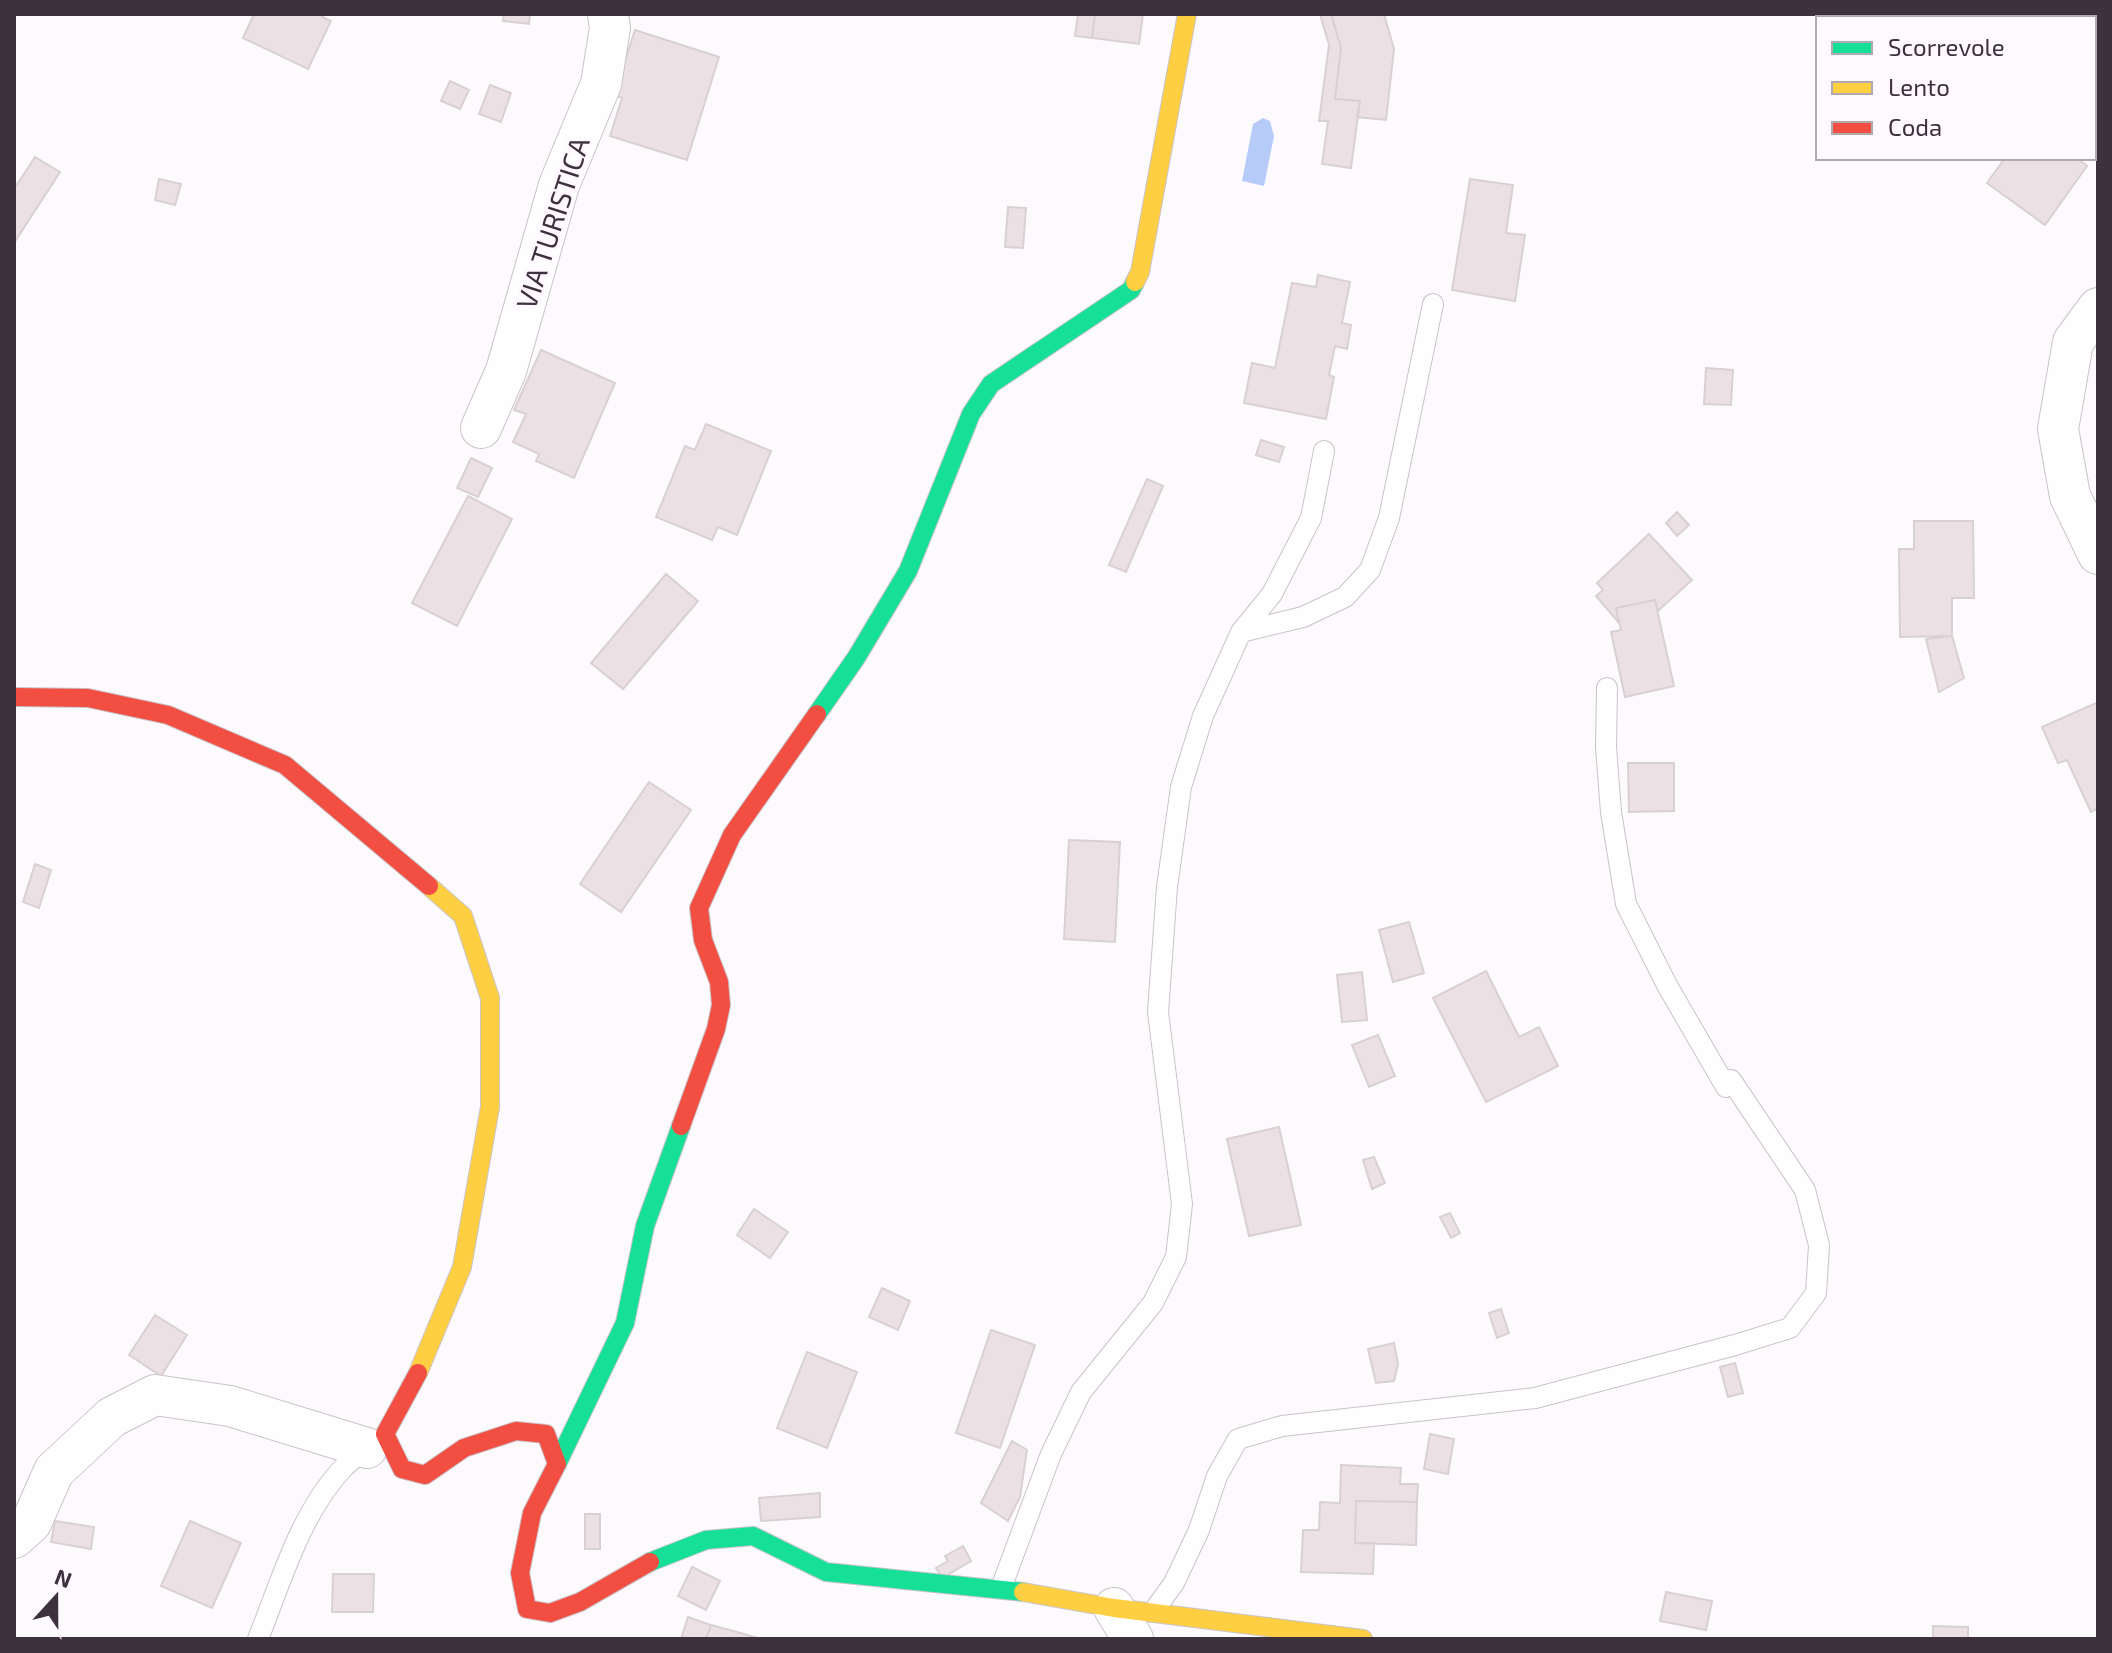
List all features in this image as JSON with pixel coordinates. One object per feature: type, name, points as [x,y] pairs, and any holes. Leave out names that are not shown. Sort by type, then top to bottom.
[{"type":"street","name":"VIA TURISTICA","points":[[481,428],[506,371],[559,185],[601,84],[610,28],[608,14]]},
{"type":"street","points":[[1187,14],[1140,272],[1131,290],[991,384],[971,414],[908,571],[856,658],[732,835],[712,874],[699,908],[703,940],[719,982],[721,1005],[716,1029],[645,1226],[625,1323],[532,1513],[520,1573],[527,1609],[550,1613],[580,1602],[653,1560],[706,1540],[753,1536],[826,1572],[1001,1588],[1133,1619],[1363,1639]]},
{"type":"street","points":[[2098,308],[2073,342],[2058,429],[2070,496],[2098,554]]},
{"type":"street","points":[[14,697],[88,698],[168,715],[285,765],[463,916],[490,998],[490,1107],[480,1174],[462,1267],[421,1367],[376,1441]]},
{"type":"street","points":[[14,1538],[31,1523],[54,1471],[112,1417],[155,1395],[230,1406],[376,1441],[402,1469],[425,1475],[464,1448],[516,1431],[546,1434],[557,1464]]},
{"type":"lane","points":[[1241,632],[1303,617],[1345,597],[1370,570],[1389,518],[1433,304]]},
{"type":"lane","points":[[1001,1588],[1051,1454],[1081,1392],[1153,1303],[1176,1257],[1182,1204],[1158,1012],[1167,887],[1181,787],[1203,716],[1241,632],[1272,594],[1311,518],[1324,451]]},
{"type":"lane","points":[[1133,1619],[1174,1583],[1199,1530],[1217,1476],[1238,1439],[1282,1426],[1535,1398],[1639,1372],[1790,1328],[1816,1293],[1819,1245],[1805,1190],[1731,1080],[1726,1087],[1668,987],[1626,904],[1611,812],[1606,747],[1607,688]]},
{"type":"lane","points":[[258,1639],[291,1555],[318,1502],[344,1467],[376,1441]]},
{"type":"water","points":[[1263,118],[1270,121],[1274,136],[1264,186],[1242,181],[1253,124]]},
{"type":"building","points":[[254,14],[324,14],[322,17],[331,21],[308,69],[243,38]]},
{"type":"building","points":[[504,14],[530,14],[529,24],[503,21]]},
{"type":"building","points":[[1078,14],[1095,14],[1092,38],[1075,36]]},
{"type":"building","points":[[1095,14],[1143,14],[1139,44],[1092,38]]},
{"type":"building","points":[[1320,14],[1331,14],[1341,48],[1335,99],[1360,101],[1351,168],[1322,164],[1328,121],[1319,121],[1329,45]]},
{"type":"building","points":[[1331,14],[1384,14],[1394,49],[1386,120],[1357,117],[1360,101],[1335,99],[1341,48]]},
{"type":"building","points":[[635,30],[719,57],[687,160],[610,136],[622,98],[614,95]]},
{"type":"building","points":[[450,81],[469,90],[460,109],[441,101]]},
{"type":"building","points":[[490,85],[511,93],[501,122],[479,114]]},
{"type":"building","points":[[2096,114],[2098,116],[2098,154],[2096,152]]},
{"type":"building","points":[[35,157],[60,172],[14,243],[14,189]]},
{"type":"building","points":[[2004,160],[2080,160],[2087,166],[2045,225],[1987,183]]},
{"type":"building","points":[[159,179],[181,184],[175,205],[155,200]]},
{"type":"building","points":[[1470,179],[1513,185],[1506,233],[1525,235],[1515,301],[1452,290]]},
{"type":"building","points":[[1008,207],[1026,208],[1023,248],[1005,247]]},
{"type":"building","points":[[1318,275],[1350,282],[1342,323],[1351,325],[1347,349],[1335,346],[1329,375],[1334,377],[1326,419],[1244,403],[1252,363],[1275,368],[1292,283],[1316,287]]},
{"type":"building","points":[[541,350],[615,383],[574,478],[536,461],[539,454],[513,442],[526,414],[514,410]]},
{"type":"building","points":[[1706,368],[1733,370],[1731,405],[1704,404]]},
{"type":"building","points":[[706,424],[771,451],[737,535],[718,527],[712,540],[656,517],[685,446],[695,450]]},
{"type":"building","points":[[1261,440],[1284,447],[1279,462],[1256,455]]},
{"type":"building","points":[[471,458],[492,468],[478,497],[457,488]]},
{"type":"building","points":[[1147,479],[1163,486],[1126,572],[1109,565]]},
{"type":"building","points":[[468,496],[512,519],[457,626],[412,603]]},
{"type":"building","points":[[1677,512],[1689,525],[1677,536],[1666,523]]},
{"type":"building","points":[[1914,521],[1973,521],[1974,598],[1952,598],[1952,636],[1900,637],[1899,549],[1914,549]]},
{"type":"building","points":[[1649,534],[1692,580],[1658,611],[1655,600],[1616,608],[1619,623],[1596,596],[1603,590],[1597,583]]},
{"type":"building","points":[[666,574],[698,601],[623,689],[591,663]]},
{"type":"building","points":[[1655,600],[1674,686],[1625,697],[1611,632],[1621,630],[1616,608]]},
{"type":"building","points":[[1952,636],[1964,678],[1939,692],[1926,639]]},
{"type":"building","points":[[2096,703],[2098,808],[2091,812],[2067,760],[2058,763],[2042,727]]},
{"type":"building","points":[[1628,763],[1674,763],[1674,811],[1629,812]]},
{"type":"building","points":[[649,782],[691,810],[621,912],[580,884]]},
{"type":"building","points":[[1069,840],[1120,842],[1115,942],[1064,939]]},
{"type":"building","points":[[35,864],[51,870],[39,908],[23,902]]},
{"type":"building","points":[[1409,922],[1424,973],[1393,982],[1379,930]]},
{"type":"building","points":[[1486,971],[1519,1037],[1539,1027],[1558,1066],[1486,1102],[1433,998]]},
{"type":"building","points":[[1362,972],[1367,1020],[1342,1022],[1337,975]]},
{"type":"building","points":[[1378,1035],[1395,1076],[1369,1087],[1352,1045]]},
{"type":"building","points":[[1279,1127],[1301,1225],[1249,1236],[1227,1139]]},
{"type":"building","points":[[1374,1157],[1385,1183],[1372,1189],[1363,1160]]},
{"type":"building","points":[[754,1209],[788,1232],[770,1258],[737,1235]]},
{"type":"building","points":[[1450,1213],[1460,1233],[1451,1238],[1440,1217]]},
{"type":"building","points":[[882,1288],[910,1301],[898,1330],[869,1317]]},
{"type":"building","points":[[1501,1309],[1509,1333],[1497,1338],[1489,1313]]},
{"type":"building","points":[[155,1315],[187,1335],[161,1376],[129,1355]]},
{"type":"building","points":[[991,1330],[1035,1345],[1000,1448],[956,1433]]},
{"type":"building","points":[[1394,1343],[1398,1364],[1394,1381],[1376,1383],[1368,1349]]},
{"type":"building","points":[[807,1352],[857,1372],[827,1448],[777,1428]]},
{"type":"building","points":[[1735,1363],[1743,1393],[1728,1397],[1720,1367]]},
{"type":"building","points":[[1430,1434],[1454,1439],[1448,1474],[1424,1469]]},
{"type":"building","points":[[1012,1441],[1027,1450],[1020,1497],[1008,1521],[981,1503]]},
{"type":"building","points":[[1341,1465],[1401,1468],[1400,1484],[1418,1484],[1417,1502],[1356,1501],[1355,1543],[1374,1543],[1373,1574],[1301,1572],[1303,1530],[1319,1530],[1320,1502],[1340,1503]]},
{"type":"building","points":[[820,1493],[820,1517],[761,1521],[759,1498]]},
{"type":"building","points":[[1356,1501],[1417,1502],[1416,1545],[1355,1543]]},
{"type":"building","points":[[585,1514],[600,1514],[600,1549],[585,1549]]},
{"type":"building","points":[[55,1521],[94,1527],[91,1549],[51,1542]]},
{"type":"building","points":[[190,1521],[241,1543],[212,1608],[161,1586]]},
{"type":"building","points":[[963,1546],[971,1561],[942,1578],[936,1568],[948,1561],[945,1556]]},
{"type":"building","points":[[692,1567],[720,1581],[706,1610],[678,1596]]},
{"type":"building","points":[[333,1574],[374,1574],[373,1612],[332,1612]]},
{"type":"building","points":[[1666,1592],[1712,1601],[1706,1630],[1660,1621]]},
{"type":"building","points":[[688,1617],[711,1625],[706,1639],[681,1639]]},
{"type":"building","points":[[711,1625],[744,1634],[761,1639],[706,1639]]},
{"type":"building","points":[[1933,1626],[1968,1627],[1968,1639],[1933,1639]]},
{"type":"traffic: fast","points":[[817,714],[856,658],[908,571],[971,414],[991,384],[1131,290],[1135,282]]},
{"type":"traffic: fast","points":[[557,1464],[625,1323],[645,1226],[681,1126]]},
{"type":"traffic: fast","points":[[650,1562],[706,1540],[753,1536],[826,1572],[1023,1592]]},
{"type":"traffic: slow","points":[[1135,282],[1140,272],[1187,14]]},
{"type":"traffic: slow","points":[[418,1373],[462,1267],[490,1107],[490,998],[463,916],[429,886]]},
{"type":"traffic: slow","points":[[1023,1592],[1114,1608],[1363,1639]]},
{"type":"traffic: jam","points":[[14,697],[88,698],[168,715],[285,765],[429,886]]},
{"type":"traffic: jam","points":[[681,1126],[716,1029],[721,1005],[719,982],[703,940],[699,908],[732,835],[817,714]]},
{"type":"traffic: jam","points":[[418,1373],[385,1434],[402,1469],[425,1475],[464,1448],[516,1431],[546,1434],[557,1464],[532,1513],[520,1573],[527,1609],[550,1613],[580,1602],[650,1562]]}]
